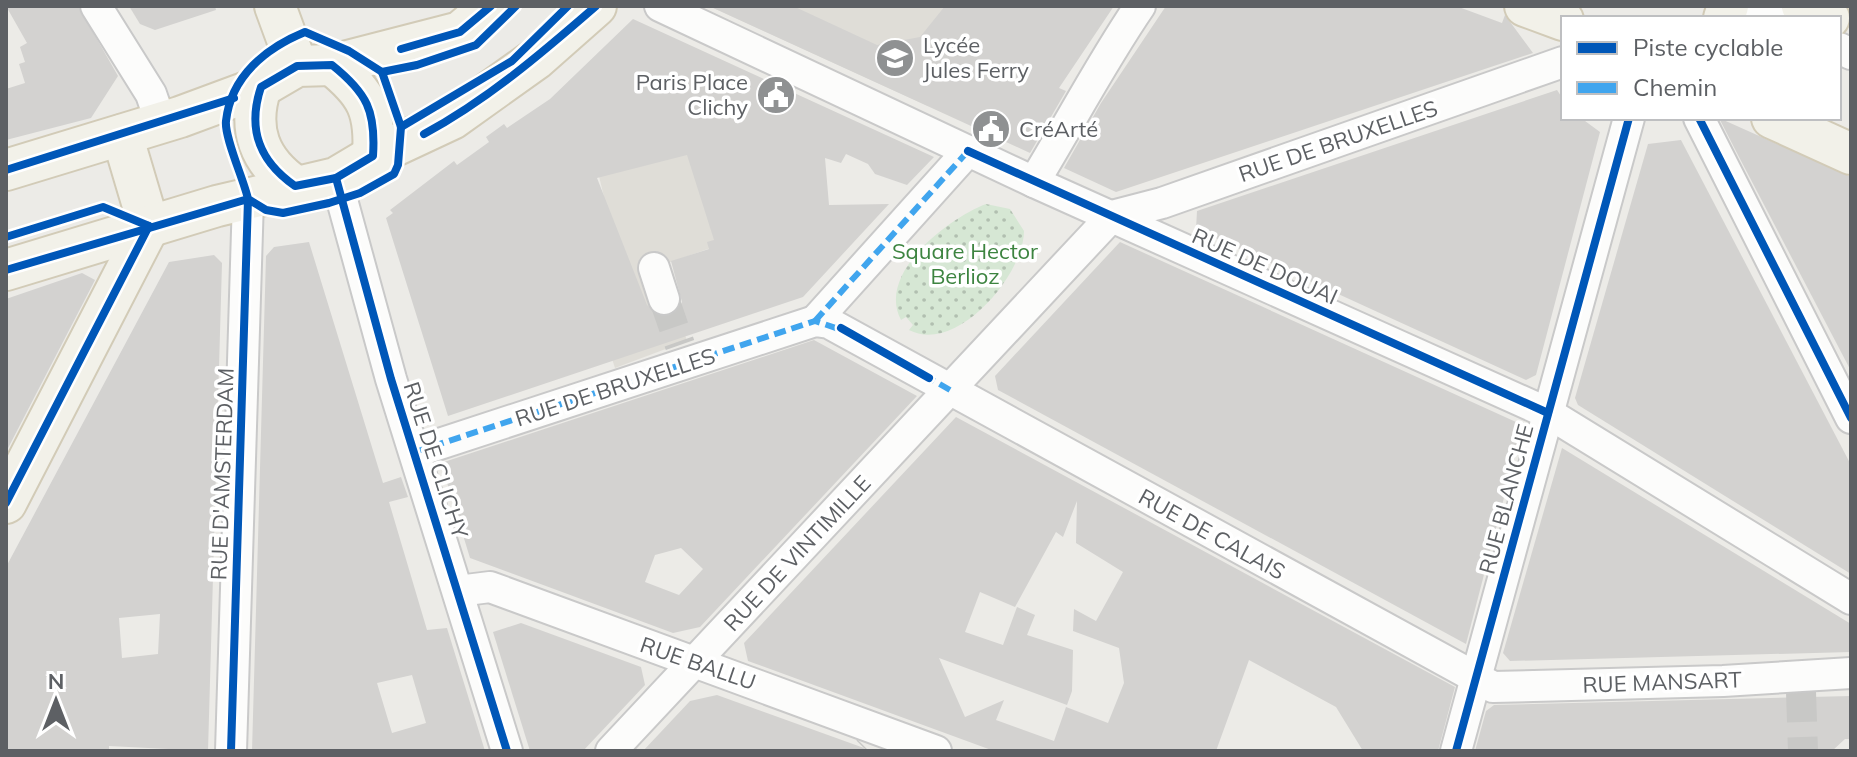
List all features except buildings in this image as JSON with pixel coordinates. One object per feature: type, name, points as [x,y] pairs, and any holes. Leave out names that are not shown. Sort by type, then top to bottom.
[{"type":"main road","points":[[275,6],[315,66],[358,86],[372,114],[373,156]]},
{"type":"main road","points":[[6,170],[161,123],[315,66],[460,32],[491,6]]},
{"type":"main road","points":[[6,270],[149,226],[295,186],[336,178],[373,156],[452,119],[536,59],[596,6]]},
{"type":"main road","points":[[1525,6],[1561,19]]},
{"type":"main road","points":[[1802,6],[1824,16]]},
{"type":"main road","points":[[261,87],[255,118],[265,158],[272,170],[295,186]]},
{"type":"main road","points":[[1776,120],[1851,154]]},
{"type":"main road","points":[[6,503],[149,226],[122,135]]},
{"type":"street","points":[[96,6],[151,94],[161,123]]},
{"type":"street","name":"RUE DE DOUAI","points":[[660,6],[1034,182],[1548,413],[1851,599]]},
{"type":"street","points":[[1034,182],[1088,95],[1100,66],[1140,6]]},
{"type":"street","points":[[1747,6],[1767,16]]},
{"type":"street","name":"RUE DE BRUXELLES","points":[[1112,216],[1162,203],[1561,63]]},
{"type":"street","name":"RUE BLANCHE","points":[[1456,751],[1628,120]]},
{"type":"street","points":[[1700,120],[1851,418]]},
{"type":"street","points":[[1822,120],[1851,133]]},
{"type":"street","points":[[815,321],[968,151]]},
{"type":"street","name":"RUE DE CLICHY","points":[[336,178],[415,452],[507,751]]},
{"type":"street","name":"RUE D'AMSTERDAM","points":[[231,751],[248,199]]},
{"type":"street","name":"RUE DE VINTIMILLE","points":[[611,751],[1112,216]]},
{"type":"street","points":[[654,268],[664,299]]},
{"type":"street","name":"RUE DE BRUXELLES","points":[[415,452],[684,354],[815,321]]},
{"type":"street","name":"RUE DE CALAIS","points":[[815,321],[841,328],[1475,678]]},
{"type":"street","name":"RUE BALLU","points":[[458,591],[490,587],[692,663],[739,676],[872,740],[936,751]]},
{"type":"street","name":"RUE MANSART","points":[[1475,678],[1493,687],[1723,681],[1851,673]]},
{"type":"shaded area","name":"Lycée Jules Ferry","points":[[709,6],[1012,6],[928,106]]},
{"type":"shaded area","points":[[669,110],[725,243],[662,265],[687,341],[615,368],[589,289],[604,197],[593,151]]},
{"type":"green space","name":"Square Hector Berlioz","points":[[986,204],[1010,209],[1024,231],[1013,269],[984,306],[966,321],[947,331],[927,335],[909,330],[913,325],[906,317],[901,320],[896,302],[907,266],[936,234]]},
{"type":"tunnel","points":[[664,299],[680,345]]},
{"type":"tunnel","points":[[1801,692],[1803,751]]},
{"type":"marked path","points":[[815,321],[968,151]]},
{"type":"marked path","points":[[415,452],[815,321],[848,332]]},
{"type":"marked path","points":[[924,375],[950,390]]},
{"type":"cycle path","points":[[401,49],[460,32],[491,6]]},
{"type":"cycle path","points":[[382,72],[417,65],[476,45],[516,6]]},
{"type":"cycle path","points":[[401,127],[512,61],[568,6]]},
{"type":"cycle path","points":[[424,134],[492,91],[596,6]]},
{"type":"cycle path","points":[[6,270],[248,199],[266,210],[283,213],[360,193],[394,174],[398,165],[401,127],[382,72],[349,51],[305,32],[264,55],[243,77],[229,105],[226,128],[248,199],[231,751]]},
{"type":"cycle path","points":[[332,65],[354,85],[367,104],[373,127],[373,156],[336,178],[295,186],[273,166],[259,143],[255,117],[261,87],[297,66],[332,65]]},
{"type":"cycle path","points":[[6,170],[234,98]]},
{"type":"cycle path","points":[[1456,751],[1628,120]]},
{"type":"cycle path","points":[[1700,120],[1851,418]]},
{"type":"cycle path","points":[[968,151],[1548,413]]},
{"type":"cycle path","points":[[336,178],[391,379],[507,751]]},
{"type":"cycle path","points":[[6,237],[103,207],[149,226]]},
{"type":"cycle path","points":[[6,503],[149,226]]},
{"type":"cycle path","points":[[841,328],[929,378]]},
{"type":"place","name":"Lycée Jules Ferry","points":[[895,58]]},
{"type":"place","name":"Paris Place Clichy","points":[[776,95]]},
{"type":"place","name":"CréArté","points":[[991,129]]}]
